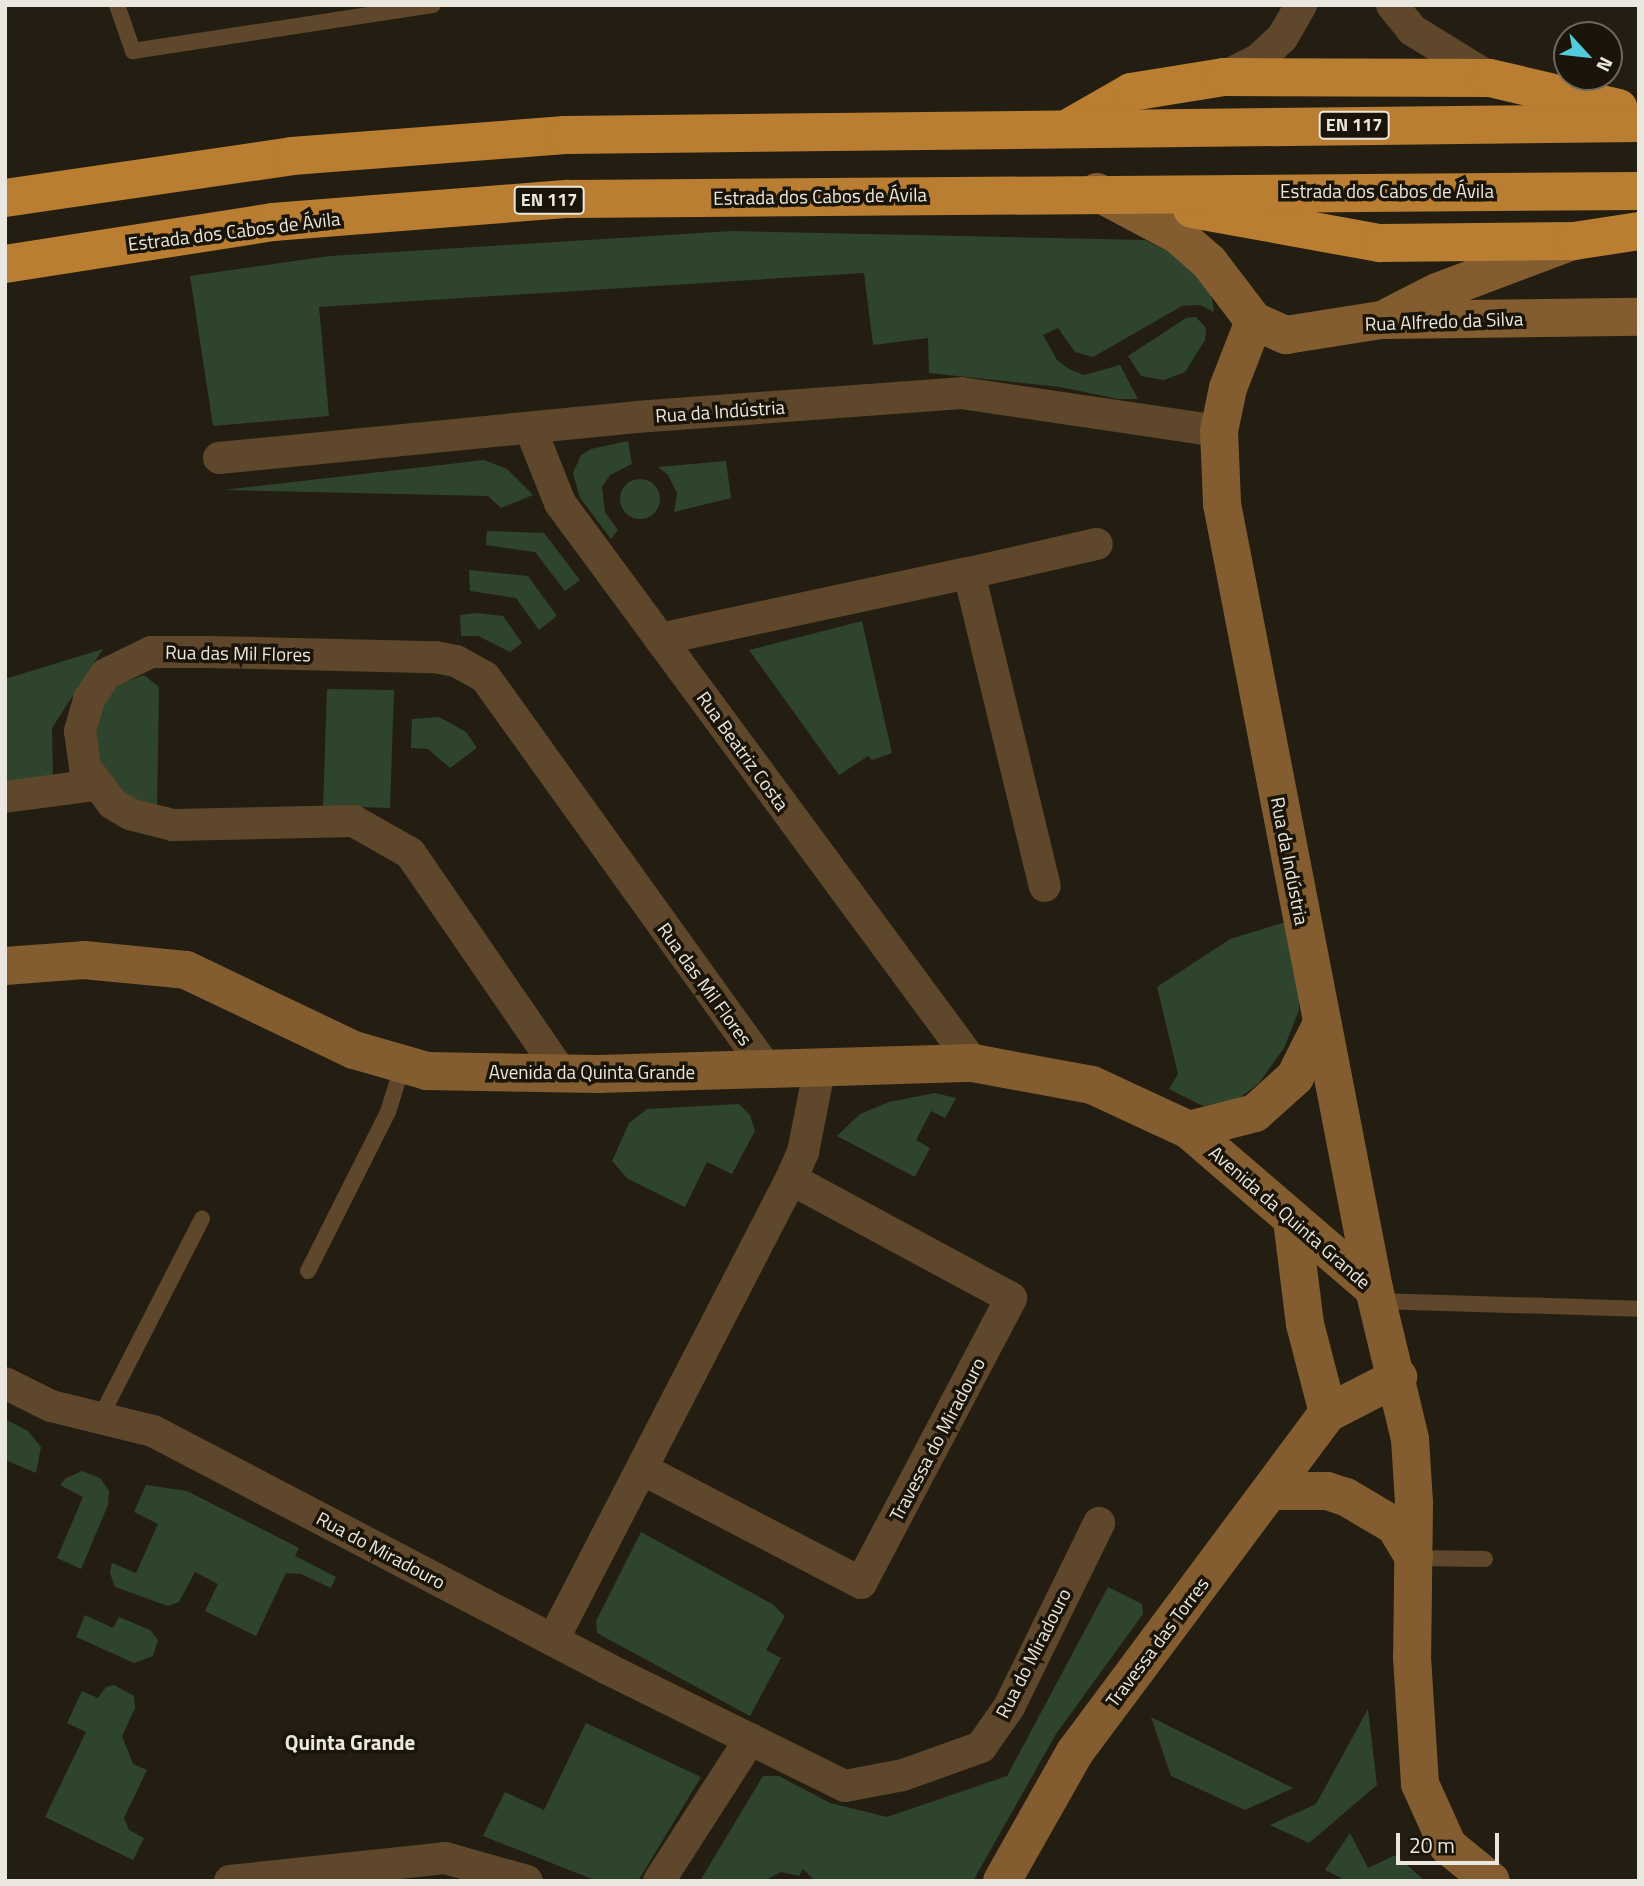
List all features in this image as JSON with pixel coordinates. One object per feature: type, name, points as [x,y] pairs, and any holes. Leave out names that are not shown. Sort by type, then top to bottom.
[{"type":"highway","points":[[1068,128],[1131,92],[1224,77],[1490,78],[1639,113]]},
{"type":"highway","name":"EN 117","points":[[5,198],[292,156],[565,135],[1639,123]]},
{"type":"highway","name":"Estrada dos Cabos de Ávila","points":[[5,264],[273,222],[568,199],[1097,192],[1639,191]]},
{"type":"highway","points":[[1097,192],[1380,243],[1574,241],[1639,231]]},
{"type":"street","points":[[1224,77],[1258,60],[1274,45],[1301,5]]},
{"type":"street","points":[[1392,5],[1412,30],[1490,78]]},
{"type":"street","points":[[1097,192],[1178,235],[1209,262],[1254,321]]},
{"type":"street","points":[[1381,320],[1437,292],[1574,241]]},
{"type":"street","name":"Rua Alfredo da Silva","points":[[1254,321],[1286,335],[1299,336],[1381,320],[1639,317]]},
{"type":"street","name":"Rua da Indústria","points":[[1254,321],[1228,388],[1219,431],[1222,504],[1375,1295]]},
{"type":"street","name":"Rua da Indústria","points":[[219,458],[531,430],[636,417],[961,393],[1219,431]]},
{"type":"street","name":"Rua Beatriz Costa","points":[[531,430],[560,503],[973,1063]]},
{"type":"street","points":[[660,639],[1097,544]]},
{"type":"street","points":[[969,573],[1045,886]]},
{"type":"street","name":"Rua das Mil Flores","points":[[562,1074],[410,853],[354,821],[173,825],[130,814],[95,785],[85,767],[80,732],[89,699],[106,674],[151,652],[207,652],[435,657],[456,661],[485,677],[767,1070]]},
{"type":"street","points":[[5,797],[95,785]]},
{"type":"street","name":"Avenida da Quinta Grande","points":[[5,965],[84,960],[186,970],[354,1050],[402,1066],[562,1074],[973,1063],[1092,1085],[1189,1130],[1375,1295],[1398,1377],[1410,1439],[1414,1558],[1412,1657],[1420,1784],[1448,1846],[1491,1881]]},
{"type":"street","name":"Avenida da Quinta Grande","points":[[1189,1130],[1255,1113],[1295,1077],[1321,1024]]},
{"type":"street","points":[[553,1640],[791,1179],[803,1152],[820,1066]]},
{"type":"street","name":"Travessa do Miradouro","points":[[642,1469],[861,1583],[1011,1298],[791,1179]]},
{"type":"street","points":[[1292,1220],[1305,1324],[1328,1413]]},
{"type":"street","name":"Travessa das Torres","points":[[1002,1881],[1075,1752],[1328,1413],[1398,1377]]},
{"type":"street","name":"Rua do Miradouro","points":[[5,1383],[51,1406],[153,1431],[553,1640],[845,1787],[903,1775],[981,1747],[1009,1707],[1099,1523]]},
{"type":"street","points":[[1272,1491],[1327,1492],[1346,1497],[1395,1526],[1414,1558]]},
{"type":"street","points":[[659,1881],[750,1739]]},
{"type":"street","points":[[230,1881],[438,1858],[527,1881]]},
{"type":"lane","points":[[117,5],[133,51],[432,5]]},
{"type":"lane","points":[[308,1271],[388,1112],[402,1066]]},
{"type":"lane","points":[[100,1418],[202,1219]]},
{"type":"lane","points":[[1375,1295],[1639,1309]]},
{"type":"lane","points":[[1414,1558],[1485,1559]]},
{"type":"green space","points":[[732,231],[1145,240],[1185,260],[1210,286],[1214,312],[1200,305],[1182,306],[1093,357],[1075,352],[1058,328],[1043,335],[1057,360],[1084,375],[1120,365],[1138,399],[1118,399],[1060,387],[929,373],[928,338],[873,345],[864,273],[319,307],[329,416],[213,426],[190,276],[330,256]]},
{"type":"green space","points":[[1196,317],[1206,328],[1205,340],[1185,372],[1164,380],[1141,376],[1128,356],[1186,318]]},
{"type":"green space","points":[[628,441],[632,464],[610,475],[602,487],[605,512],[618,530],[611,539],[580,498],[573,473],[581,455],[591,449]]},
{"type":"green space","points":[[484,460],[507,469],[533,495],[501,508],[488,496],[224,490]]},
{"type":"green space","points":[[726,461],[731,498],[674,512],[677,493],[668,475],[658,467]]},
{"type":"green space","points":[[640,479],[648,480],[654,485],[659,491],[659,507],[654,513],[648,518],[640,519],[632,518],[626,513],[621,507],[620,499],[621,491],[626,485],[632,480]]},
{"type":"green space","points":[[487,531],[544,533],[580,580],[565,591],[535,552],[486,545]]},
{"type":"green space","points":[[469,570],[528,576],[557,616],[539,630],[516,598],[470,591]]},
{"type":"green space","points":[[476,613],[503,616],[522,643],[510,652],[478,636],[461,636],[460,615]]},
{"type":"green space","points":[[862,621],[892,753],[872,760],[868,756],[839,775],[749,650]]},
{"type":"green space","points":[[103,649],[52,728],[53,780],[5,784],[5,679]]},
{"type":"green space","points":[[144,675],[159,687],[157,811],[141,806],[108,783],[90,734],[98,707],[115,686]]},
{"type":"green space","points":[[327,689],[394,690],[390,808],[323,806]]},
{"type":"green space","points":[[439,717],[466,732],[477,748],[450,768],[428,749],[411,748],[412,719]]},
{"type":"green space","points":[[1292,920],[1300,974],[1299,1010],[1284,1048],[1259,1083],[1237,1100],[1203,1106],[1169,1089],[1178,1074],[1157,987],[1230,939]]},
{"type":"green space","points":[[935,1093],[956,1098],[945,1118],[931,1111],[916,1140],[930,1148],[915,1177],[837,1136],[860,1114],[889,1102]]},
{"type":"green space","points":[[739,1104],[750,1115],[755,1131],[732,1174],[707,1162],[685,1207],[628,1179],[612,1161],[629,1123],[647,1109]]},
{"type":"green space","points":[[5,1419],[28,1431],[41,1447],[36,1473],[5,1460]]},
{"type":"green space","points":[[82,1471],[100,1478],[109,1491],[108,1505],[81,1569],[57,1558],[83,1497],[60,1485],[66,1478]]},
{"type":"green space","points":[[146,1485],[187,1491],[299,1548],[295,1556],[336,1577],[331,1588],[301,1574],[286,1573],[256,1636],[205,1611],[218,1584],[195,1572],[179,1602],[168,1606],[115,1587],[110,1573],[112,1563],[136,1573],[158,1524],[134,1512]]},
{"type":"green space","points":[[641,1532],[772,1604],[785,1616],[766,1650],[781,1658],[750,1716],[597,1633],[596,1621]]},
{"type":"green space","points":[[1108,1587],[1142,1604],[1143,1614],[1056,1734],[973,1881],[815,1881],[803,1869],[799,1876],[781,1872],[764,1881],[700,1881],[763,1776],[779,1776],[830,1803],[887,1817],[1007,1776]]},
{"type":"green space","points":[[85,1615],[113,1628],[119,1617],[150,1630],[158,1640],[153,1656],[134,1663],[76,1637]]},
{"type":"green space","points":[[114,1685],[134,1696],[135,1708],[122,1736],[133,1764],[147,1770],[124,1818],[129,1830],[144,1838],[133,1860],[45,1817],[86,1732],[67,1723],[82,1691],[98,1698],[106,1687]]},
{"type":"green space","points":[[1368,1709],[1377,1785],[1309,1843],[1270,1825],[1316,1804]]},
{"type":"green space","points":[[1151,1717],[1293,1788],[1245,1810],[1171,1776]]},
{"type":"green space","points":[[586,1723],[701,1777],[638,1881],[597,1881],[483,1836],[505,1792],[544,1810]]},
{"type":"green space","points":[[1350,1833],[1368,1868],[1396,1855],[1425,1881],[1347,1881],[1325,1870]]},
{"type":"district","name":"Quinta Grande","points":[[350,1742]]}]
